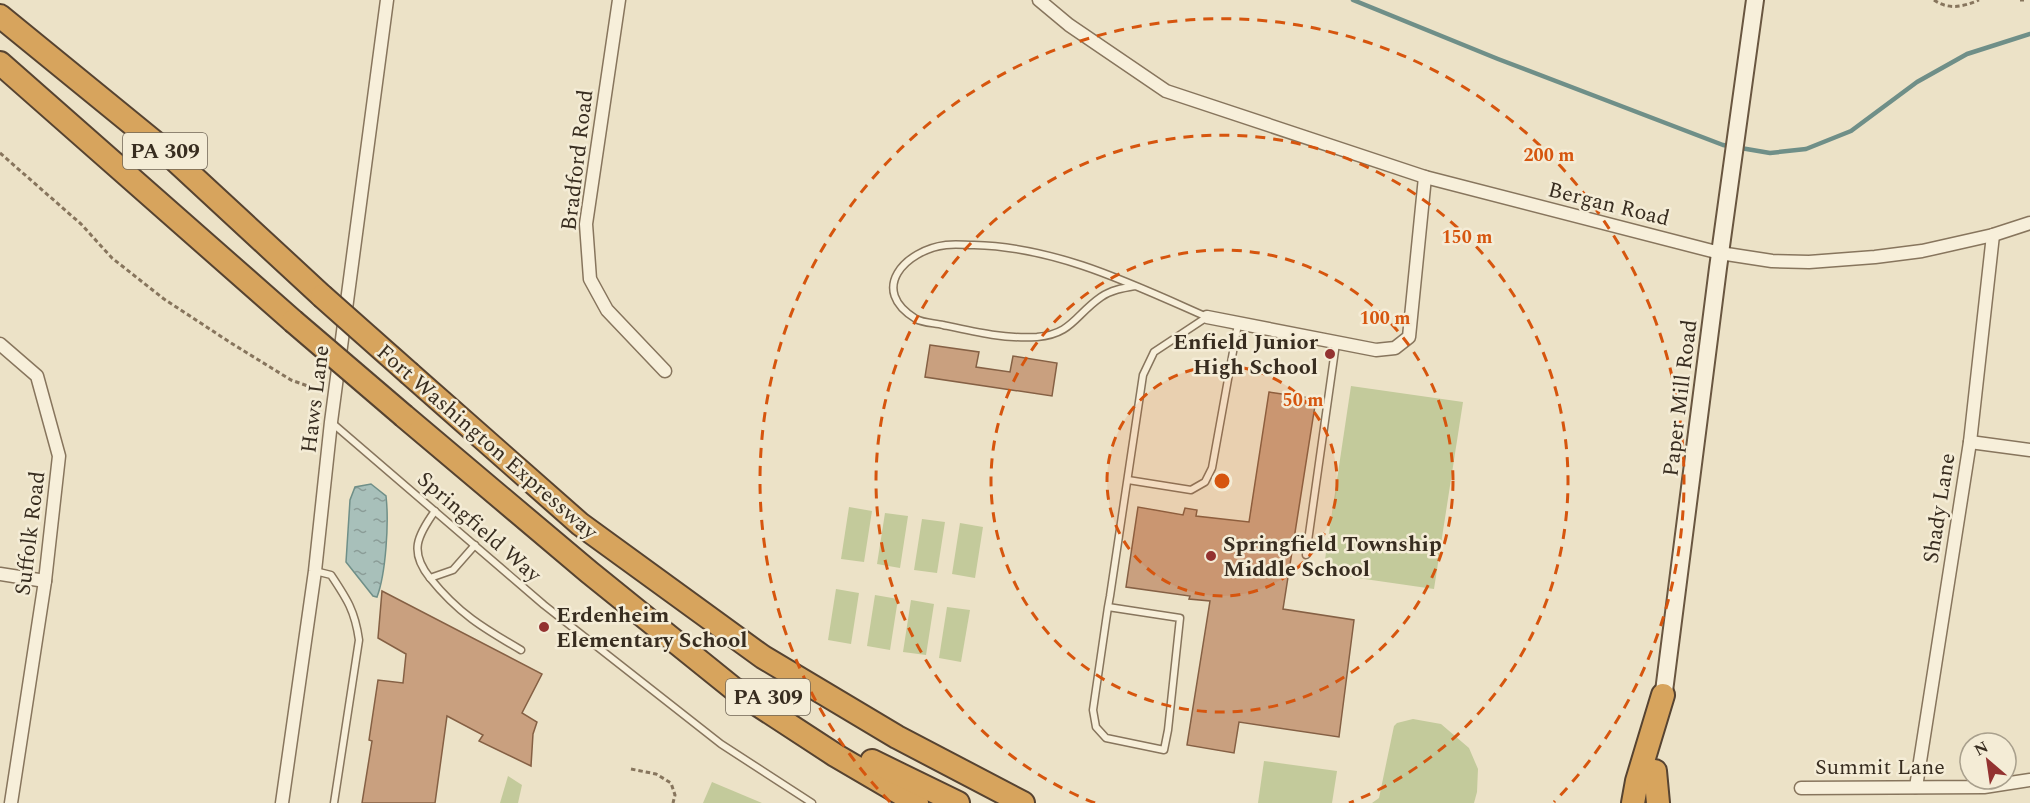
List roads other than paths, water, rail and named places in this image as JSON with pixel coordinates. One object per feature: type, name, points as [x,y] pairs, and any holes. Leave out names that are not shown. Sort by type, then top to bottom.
[{"type":"highway","name":"Fort Washington Expressway","points":[[0,16],[163,149],[322,296],[580,524],[763,657],[897,737],[1023,803]]},
{"type":"highway","name":"PA 309","points":[[0,63],[293,321],[590,572],[746,684],[871,761],[958,803]]},
{"type":"highway","points":[[590,572],[734,689],[835,755],[916,803]]},
{"type":"highway","points":[[1634,803],[1637,781],[1663,695]]},
{"type":"highway","points":[[1654,771],[1658,803]]},
{"type":"main road","name":"Paper Mill Road","points":[[1651,803],[1720,253],[1755,0]]},
{"type":"street","name":"Haws Lane","points":[[282,803],[315,571],[387,0]]},
{"type":"street","name":"Bradford Road","points":[[619,0],[586,224],[590,279],[607,310],[665,371]]},
{"type":"street","name":"Bergan Road","points":[[1039,0],[1069,25],[1166,91],[1425,177],[1720,253],[1772,261],[1809,262],[1875,257],[1922,251],[1993,235],[2030,223]]},
{"type":"street","points":[[1207,317],[1376,351],[1395,348],[1409,337],[1425,177]]},
{"type":"street","name":"Shady Lane","points":[[1916,787],[1970,442],[1993,235]]},
{"type":"street","name":"Suffolk Road","points":[[0,344],[37,376],[59,456],[45,581],[10,803]]},
{"type":"street","points":[[1970,442],[2030,450]]},
{"type":"street","points":[[0,574],[45,581]]},
{"type":"street","name":"Summit Lane","points":[[1802,788],[1984,787],[2030,780]]},
{"type":"lane","points":[[1135,286],[1102,296],[1070,326],[1057,334],[1005,338],[917,320],[901,305],[894,293],[895,276],[901,266],[918,252],[946,245],[1004,246],[1062,258],[1135,286],[1207,317]]},
{"type":"lane","points":[[1108,607],[1180,618],[1164,750],[1106,738],[1096,728],[1094,705],[1108,607],[1128,480],[1143,375],[1154,352],[1207,317]]},
{"type":"lane","points":[[1128,480],[1191,490],[1205,483],[1212,468],[1238,324]]},
{"type":"lane","points":[[1306,555],[1336,343]]},
{"type":"lane","name":"Springfield Way","points":[[332,422],[544,605],[722,744],[812,803]]},
{"type":"lane","points":[[435,511],[417,538],[417,553],[422,568],[458,610],[521,650]]},
{"type":"lane","points":[[430,578],[453,570],[475,545]]},
{"type":"lane","points":[[315,571],[331,575],[348,600],[356,619],[359,640],[334,803]]},
{"type":"water","points":[[371,484],[386,496],[387,507],[385,561],[377,597],[373,596],[346,562],[350,500],[355,487]]},
{"type":"waterway","points":[[1353,0],[1498,59],[1723,145],[1770,153],[1806,149],[1851,131],[1917,82],[1967,54],[2030,34]]},
{"type":"place","name":"Enfield Junior High School","points":[[1330,354]]},
{"type":"place","name":"Springfield Township Middle School","points":[[1211,556]]},
{"type":"place","name":"Erdenheim Elementary School","points":[[544,627]]}]
